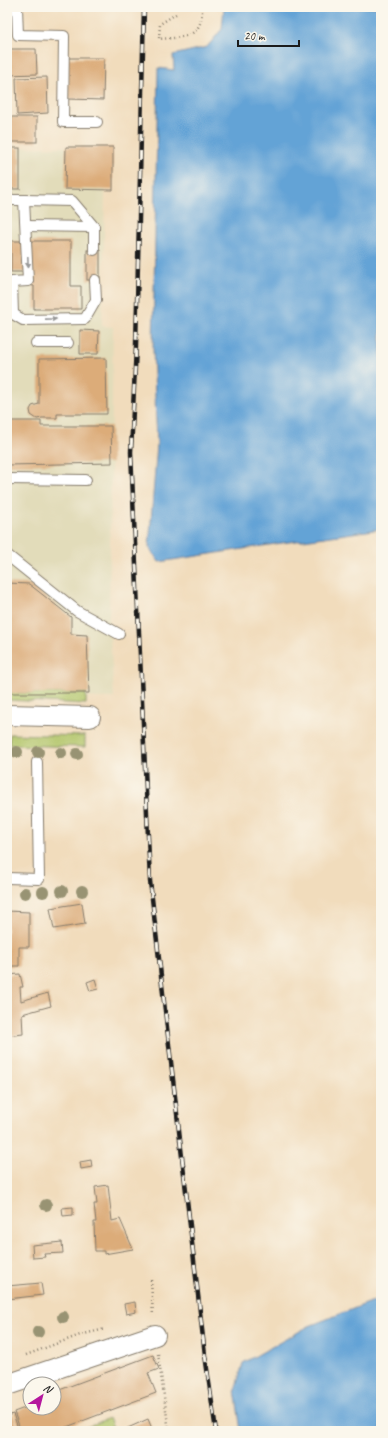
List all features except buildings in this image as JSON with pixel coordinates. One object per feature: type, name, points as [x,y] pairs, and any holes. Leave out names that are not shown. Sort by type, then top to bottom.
[{"type":"street","points":[[7,715],[90,716]]},
{"type":"street","points":[[7,1385],[155,1335]]},
{"type":"lane","points":[[17,7],[18,35],[64,36],[63,122],[98,122]]},
{"type":"lane","points":[[7,200],[72,201],[94,227],[94,250]]},
{"type":"lane","points":[[24,200],[28,282],[12,282],[10,314],[23,320],[85,318],[96,300],[95,280]]},
{"type":"lane","points":[[26,226],[94,227]]},
{"type":"lane","points":[[36,343],[68,343]]},
{"type":"lane","points":[[7,479],[86,480]]},
{"type":"lane","points":[[7,555],[77,611],[119,634]]},
{"type":"lane","points":[[7,878],[39,879],[36,762]]},
{"type":"path","points":[[176,14],[160,24],[159,39],[187,37],[197,29],[202,16],[202,7]]},
{"type":"shaded area","points":[[113,147],[113,190],[105,190],[102,326],[113,327],[109,619],[114,698],[7,696],[7,148]]},
{"type":"green space","points":[[7,693],[86,693],[86,704],[7,700]]},
{"type":"green space","points":[[10,734],[85,736],[85,747],[9,745]]},
{"type":"green space","points":[[109,1418],[114,1431],[77,1431]]},
{"type":"water","points":[[224,7],[381,7],[381,529],[159,562],[149,547],[157,444],[153,349],[158,68],[174,70],[173,55],[207,47],[222,29]]},
{"type":"water","points":[[381,1298],[381,1431],[241,1431],[235,1390],[243,1363],[309,1326]]},
{"type":"railway","points":[[144,7],[136,346],[131,452],[150,881],[205,1355],[216,1431]]}]
